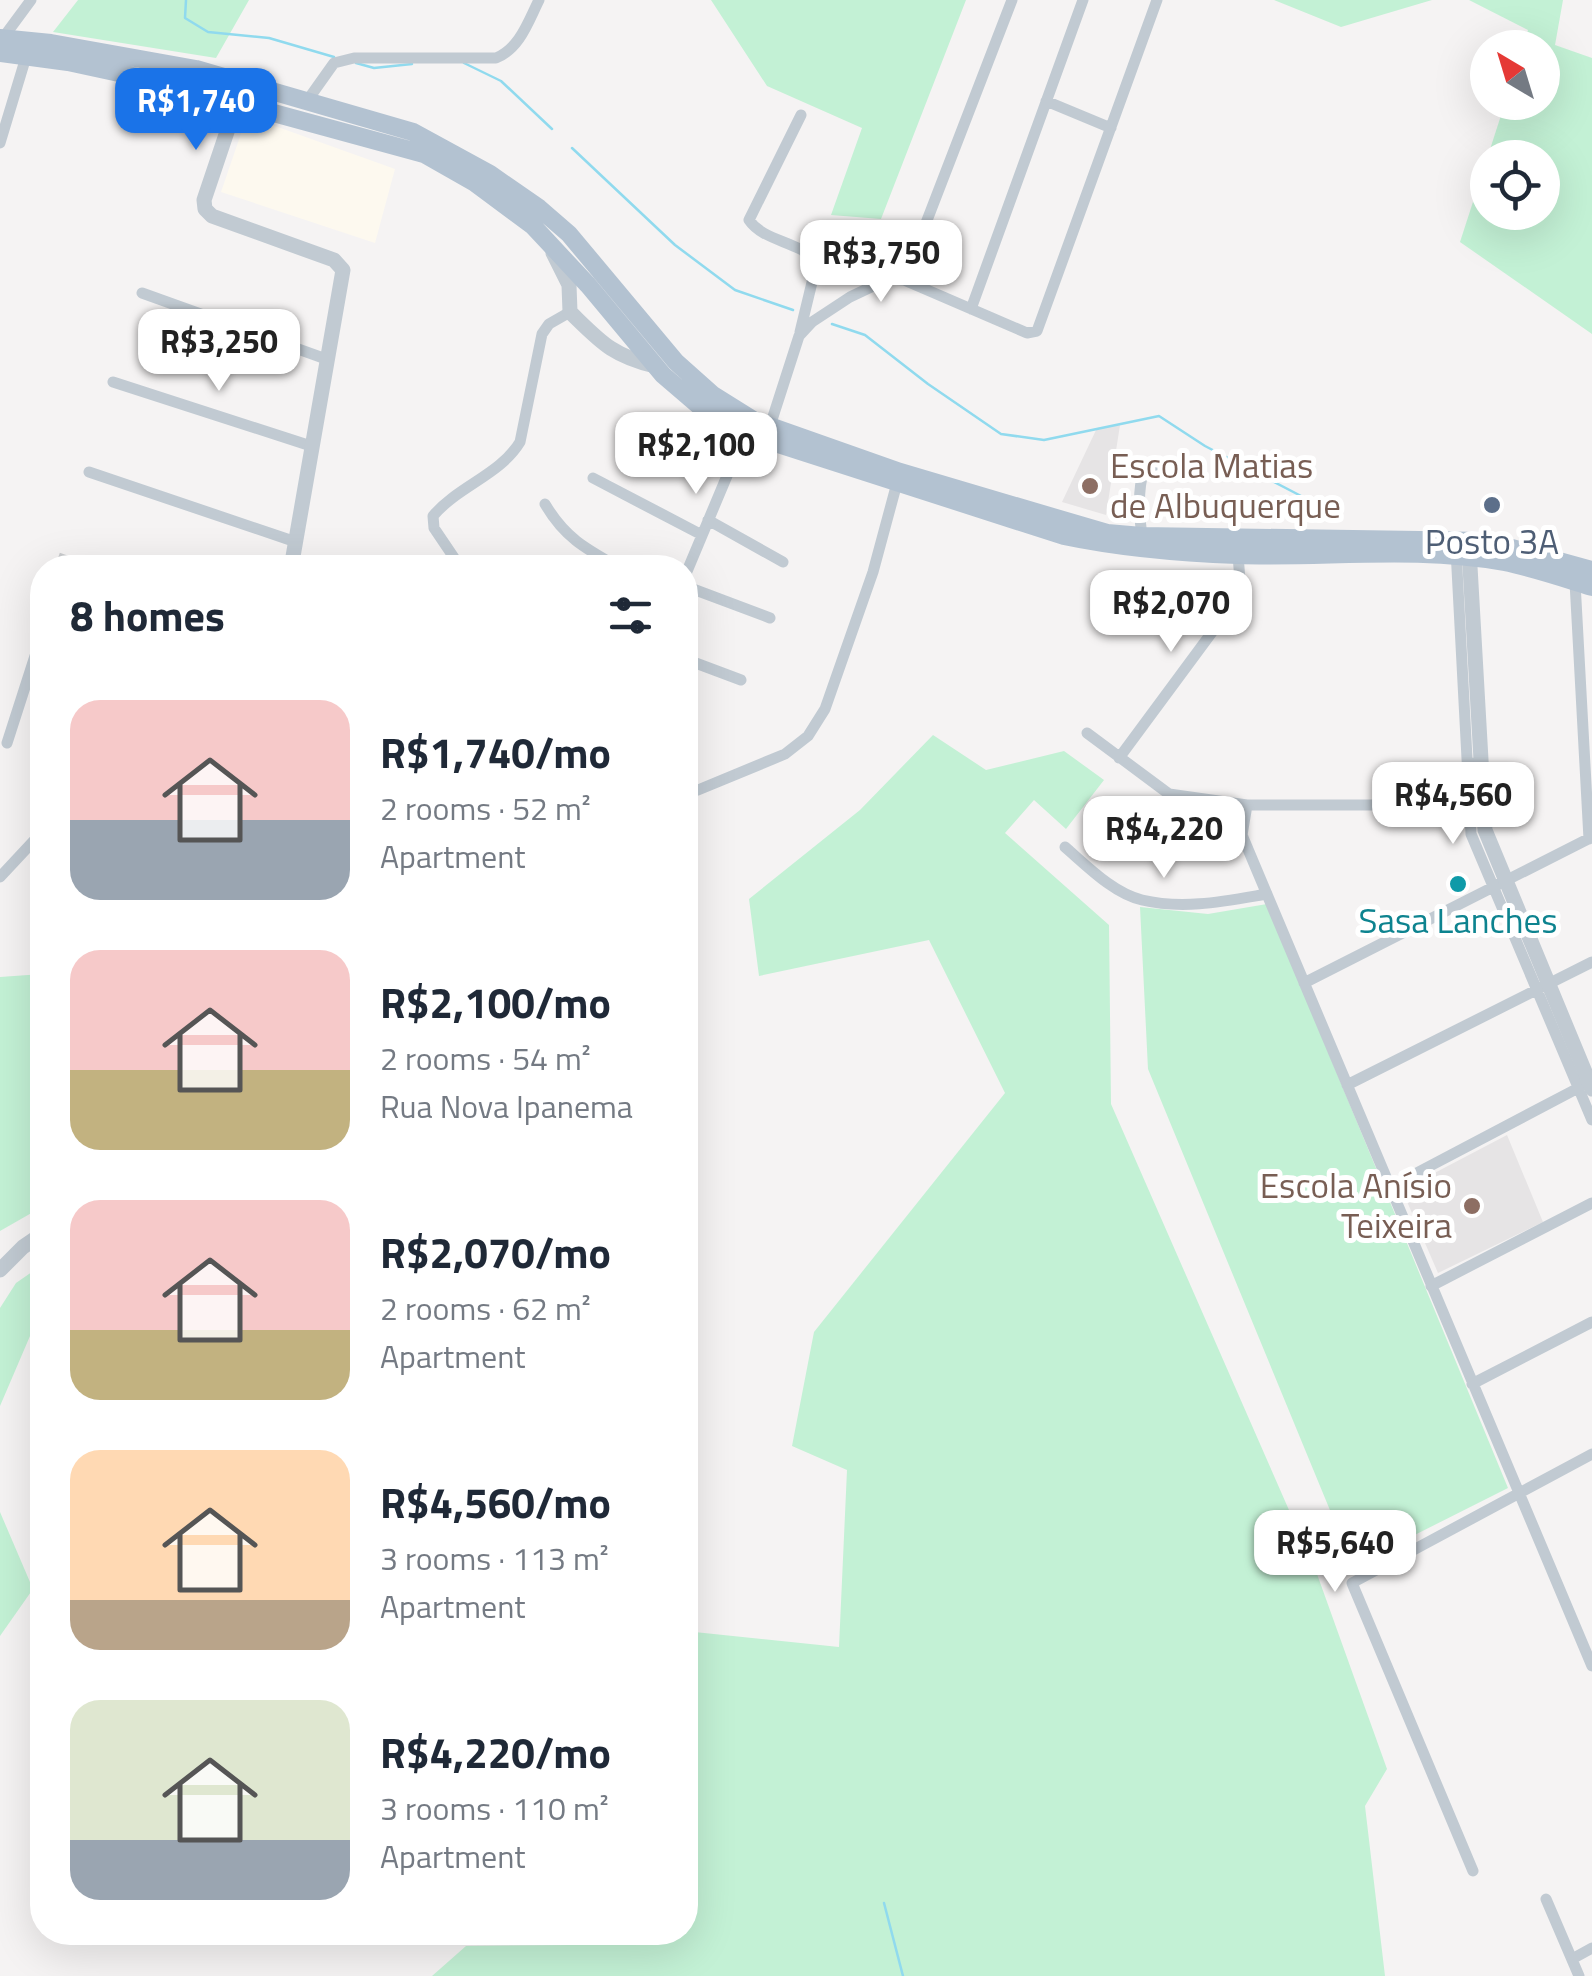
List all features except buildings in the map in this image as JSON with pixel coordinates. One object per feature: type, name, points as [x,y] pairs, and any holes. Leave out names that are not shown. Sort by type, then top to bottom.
[{"type":"main road","points":[[1,43],[26,57],[71,62],[237,102],[424,154],[475,184],[545,238],[654,366],[705,411],[745,434],[1064,536],[1108,545],[1238,555],[1374,554],[1463,550],[1486,541],[1592,570]]},
{"type":"main road","points":[[1,43],[51,43],[196,69],[412,132],[490,174],[569,234],[676,362],[712,395],[753,420],[900,472],[1106,533],[1463,550],[1584,585]]},
{"type":"main road","points":[[545,238],[554,232],[569,234]]},
{"type":"main road","points":[[636,344],[639,316]]},
{"type":"street","points":[[1,43],[31,0]]},
{"type":"street","points":[[307,101],[334,63],[354,58],[496,58],[506,54],[517,44],[539,0]]},
{"type":"street","points":[[904,280],[1012,0]]},
{"type":"street","points":[[971,309],[1083,0]]},
{"type":"street","points":[[799,336],[812,322],[888,278],[904,280],[1027,333],[1037,331],[1157,0]]},
{"type":"street","points":[[0,143],[26,57]]},
{"type":"street","points":[[1046,101],[1111,128]]},
{"type":"street","points":[[237,102],[204,200],[205,208],[212,216],[342,266],[294,555]]},
{"type":"street","points":[[770,426],[799,336],[815,270],[814,259],[755,228],[749,220],[801,115]]},
{"type":"street","points":[[545,238],[568,286],[570,312],[614,352],[654,366]]},
{"type":"street","points":[[142,293],[326,359]]},
{"type":"street","points":[[453,555],[434,528],[433,516],[460,491],[512,456],[520,442],[542,334],[549,324],[570,312]]},
{"type":"street","points":[[614,352],[624,353],[636,344]]},
{"type":"street","points":[[114,382],[311,446]]},
{"type":"street","points":[[694,555],[745,434]]},
{"type":"street","points":[[1142,536],[1138,521],[1142,498],[1139,486],[1144,470],[1160,464]]},
{"type":"street","points":[[89,472],[296,542]]},
{"type":"street","points":[[593,478],[702,535]]},
{"type":"street","points":[[698,790],[784,754],[808,736],[831,692],[872,572],[896,483]]},
{"type":"street","points":[[544,504],[558,528],[599,555]]},
{"type":"street","points":[[708,520],[783,562]]},
{"type":"street","points":[[1463,550],[1474,762],[1485,830],[1498,886],[1588,1085],[1592,1120]]},
{"type":"street","points":[[1119,758],[1241,593],[1238,555]]},
{"type":"street","points":[[1304,983],[1590,838],[1584,585]]},
{"type":"street","points":[[698,591],[770,618]]},
{"type":"street","points":[[698,664],[741,680]]},
{"type":"street","points":[[7,742],[30,671]]},
{"type":"street","points":[[1087,734],[1169,794],[1247,806],[1372,805],[1404,796],[1474,762]]},
{"type":"street","points":[[1247,806],[1242,834],[1592,1666]]},
{"type":"street","points":[[0,877],[30,845]]},
{"type":"street","points":[[1065,847],[1102,879],[1140,900],[1212,904],[1267,894]]},
{"type":"street","points":[[1347,1085],[1592,962]]},
{"type":"street","points":[[1390,1187],[1588,1085]]},
{"type":"street","points":[[1432,1286],[1592,1203]]},
{"type":"street","points":[[0,1270],[30,1242]]},
{"type":"street","points":[[1472,1384],[1592,1322]]},
{"type":"street","points":[[1473,1871],[1352,1582],[1592,1454]]},
{"type":"street","points":[[1546,1900],[1579,1976]]},
{"type":"street","points":[[1572,1959],[1592,1948]]},
{"type":"shaded area","points":[[247,116],[395,169],[375,243],[221,192]]},
{"type":"shaded area","name":"Escola Matias de Albuquerque","points":[[1120,425],[1106,515],[1062,502],[1097,428]]},
{"type":"shaded area","name":"Escola Anísio Teixeira","points":[[1507,1135],[1543,1222],[1438,1273],[1402,1190]]},
{"type":"green space","points":[[78,0],[249,0],[216,58],[53,32]]},
{"type":"green space","points":[[711,0],[966,0],[881,219],[831,215],[862,128],[767,86]]},
{"type":"green space","points":[[1274,0],[1432,0],[1341,27]]},
{"type":"green space","points":[[1469,0],[1563,0],[1558,30],[1528,30]]},
{"type":"green space","points":[[1560,47],[1592,58],[1592,334],[1460,242],[1470,211],[1470,230],[1560,230],[1560,140],[1493,140],[1499,120],[1560,120]]},
{"type":"green space","points":[[933,735],[986,770],[1064,751],[1104,780],[1066,829],[1034,800],[1005,833],[1109,925],[1111,1104],[1317,1574],[1387,1769],[1365,1806],[1385,1976],[432,1976],[466,1946],[698,1945],[698,1632],[839,1647],[847,1470],[792,1446],[814,1332],[1005,1093],[929,940],[759,976],[749,899],[860,810]]},
{"type":"green space","points":[[1267,904],[1508,1488],[1353,1566],[1148,1069],[1140,907],[1208,914]]},
{"type":"green space","points":[[30,975],[30,1214],[0,1231],[0,977]]},
{"type":"green space","points":[[30,1273],[30,1336],[0,1406],[0,1308],[16,1283]]},
{"type":"green space","points":[[0,1512],[30,1582],[30,1593],[0,1636]]},
{"type":"waterway","points":[[186,0],[185,18],[208,32],[269,38],[334,57]]},
{"type":"waterway","points":[[356,63],[374,68],[412,64]]},
{"type":"waterway","points":[[464,63],[501,81],[552,129]]},
{"type":"waterway","points":[[572,148],[675,245],[735,290],[793,310]]},
{"type":"waterway","points":[[832,324],[865,335],[1001,434],[1044,440],[1159,416],[1205,446],[1303,497]]},
{"type":"waterway","points":[[884,1903],[903,1976]]},
{"type":"place","name":"Escola Matias de Albuquerque","points":[[1090,486]]},
{"type":"place","name":"Posto 3A","points":[[1492,505]]},
{"type":"place","name":"Sasa Lanches","points":[[1458,884]]},
{"type":"place","name":"Escola Anísio Teixeira","points":[[1472,1206]]}]
